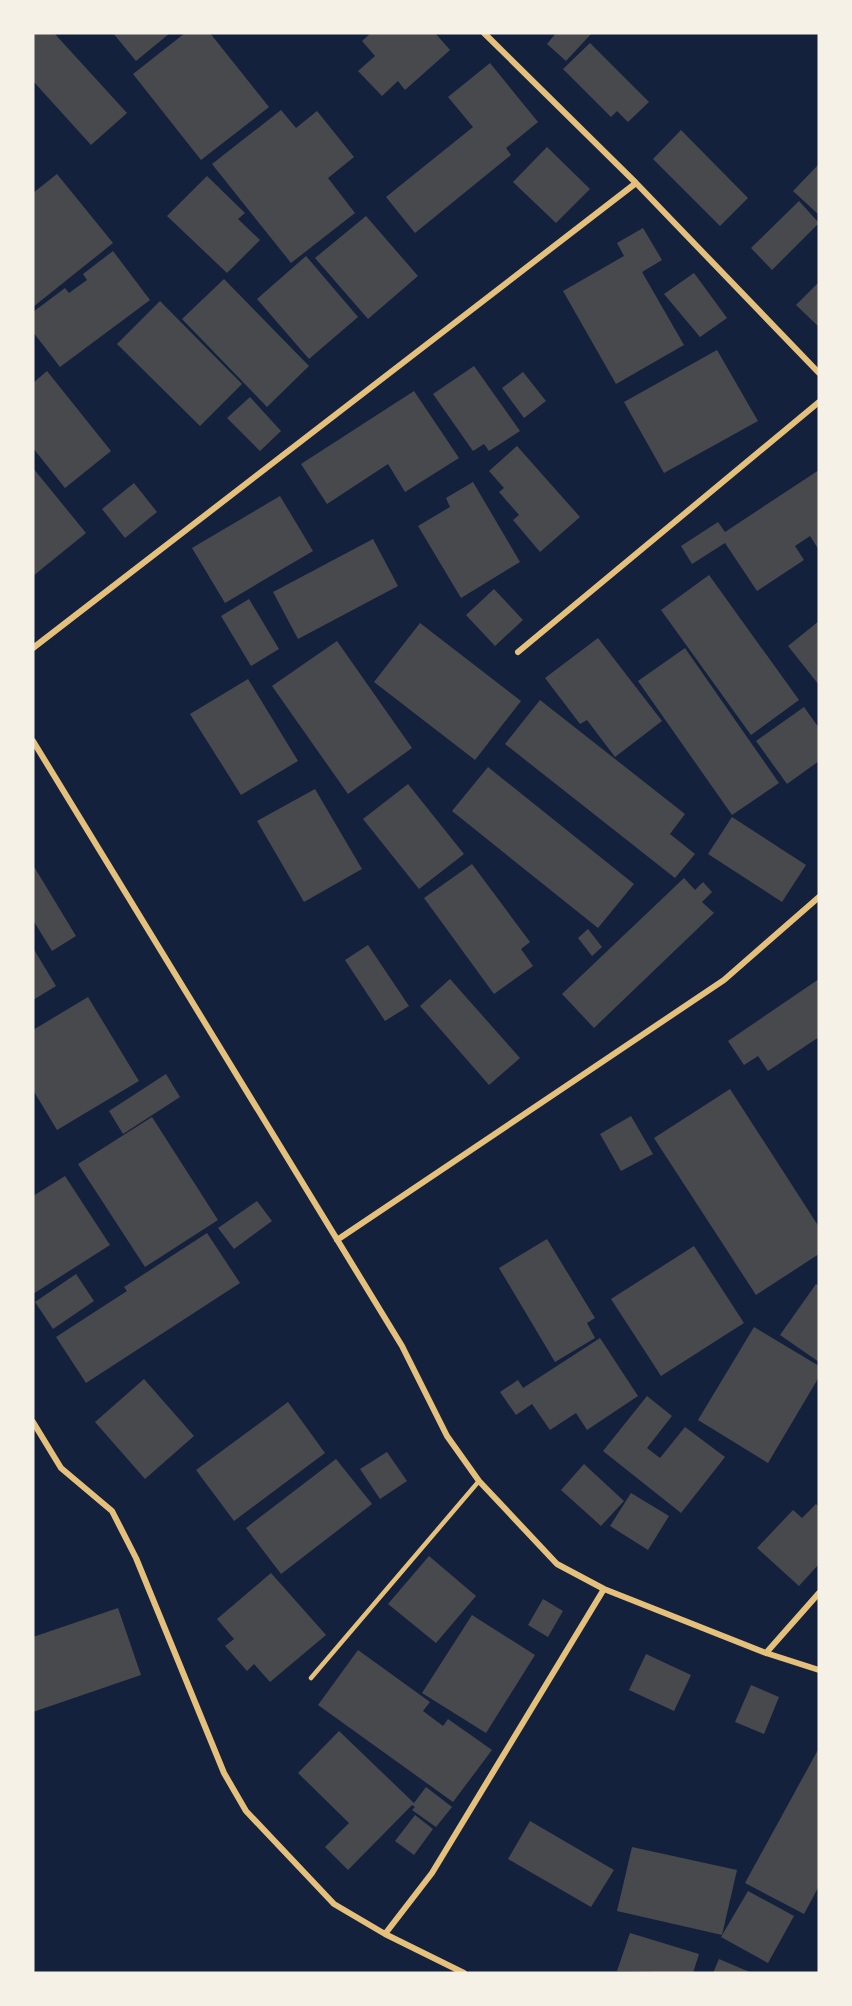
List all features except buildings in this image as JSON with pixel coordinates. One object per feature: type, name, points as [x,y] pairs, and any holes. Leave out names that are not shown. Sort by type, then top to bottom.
[{"type":"street","points":[[484,33],[636,183],[819,373]]},
{"type":"street","points":[[33,648],[636,183]]},
{"type":"street","points":[[518,652],[819,402]]},
{"type":"street","points":[[33,741],[402,1346],[447,1436],[479,1481],[557,1564],[604,1589],[766,1653],[819,1670]]},
{"type":"street","points":[[337,1240],[724,980],[819,897]]},
{"type":"street","points":[[33,1422],[61,1468],[112,1510],[136,1558],[224,1773],[246,1811],[334,1904],[385,1934],[464,1973]]},
{"type":"street","points":[[385,1934],[432,1873],[604,1589]]},
{"type":"street","points":[[766,1653],[819,1593]]},
{"type":"lane","points":[[311,1678],[479,1481]]}]
